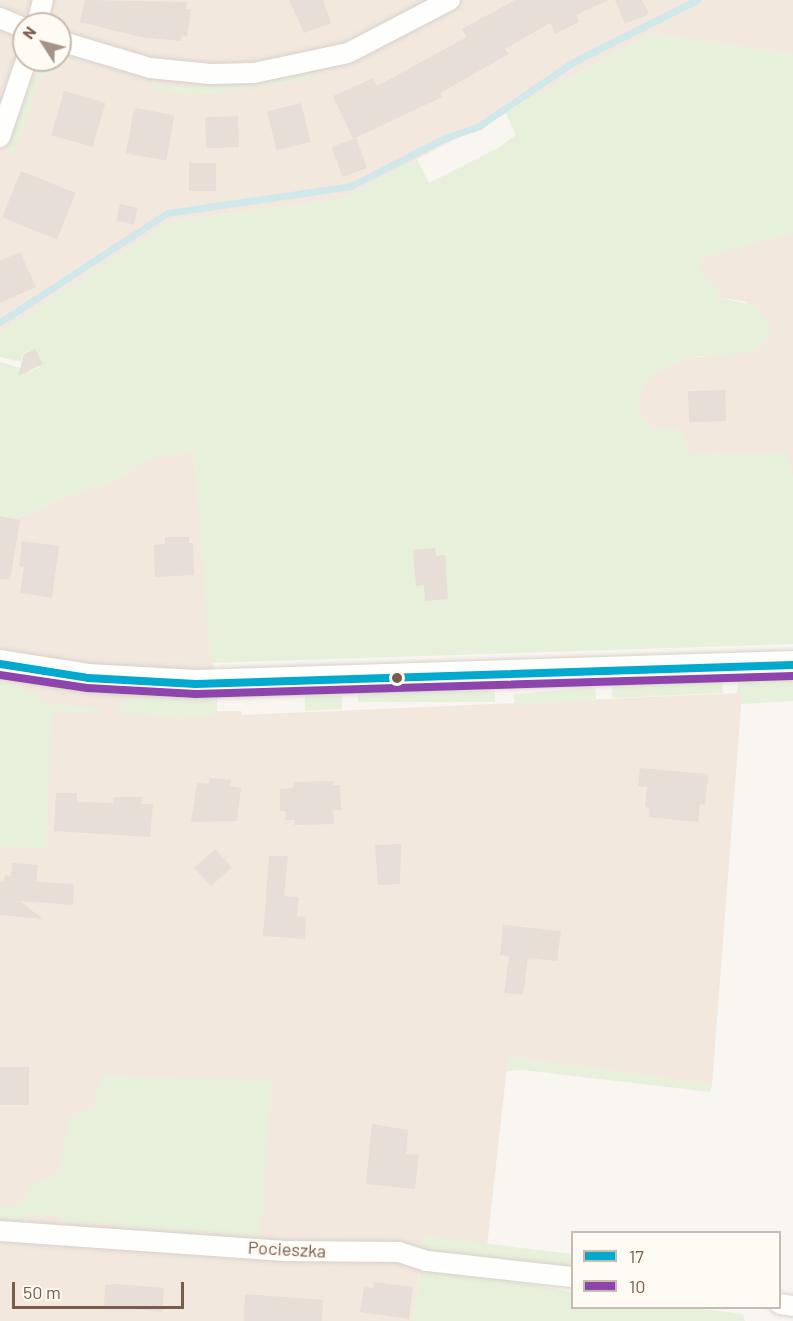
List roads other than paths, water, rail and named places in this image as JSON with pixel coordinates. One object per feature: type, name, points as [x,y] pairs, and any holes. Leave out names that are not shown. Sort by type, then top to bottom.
[{"type":"main road","points":[[0,664],[88,678],[196,684],[793,665]]},
{"type":"street","points":[[72,45],[150,68],[211,74],[255,73],[348,53],[450,0]]},
{"type":"street","points":[[0,137],[22,72]]},
{"type":"street","name":"Pocieszka","points":[[0,1231],[288,1251],[399,1252],[427,1261],[571,1277]]},
{"type":"waterway","points":[[0,322],[167,213],[351,186],[445,138],[479,126],[573,62],[697,0]]}]
